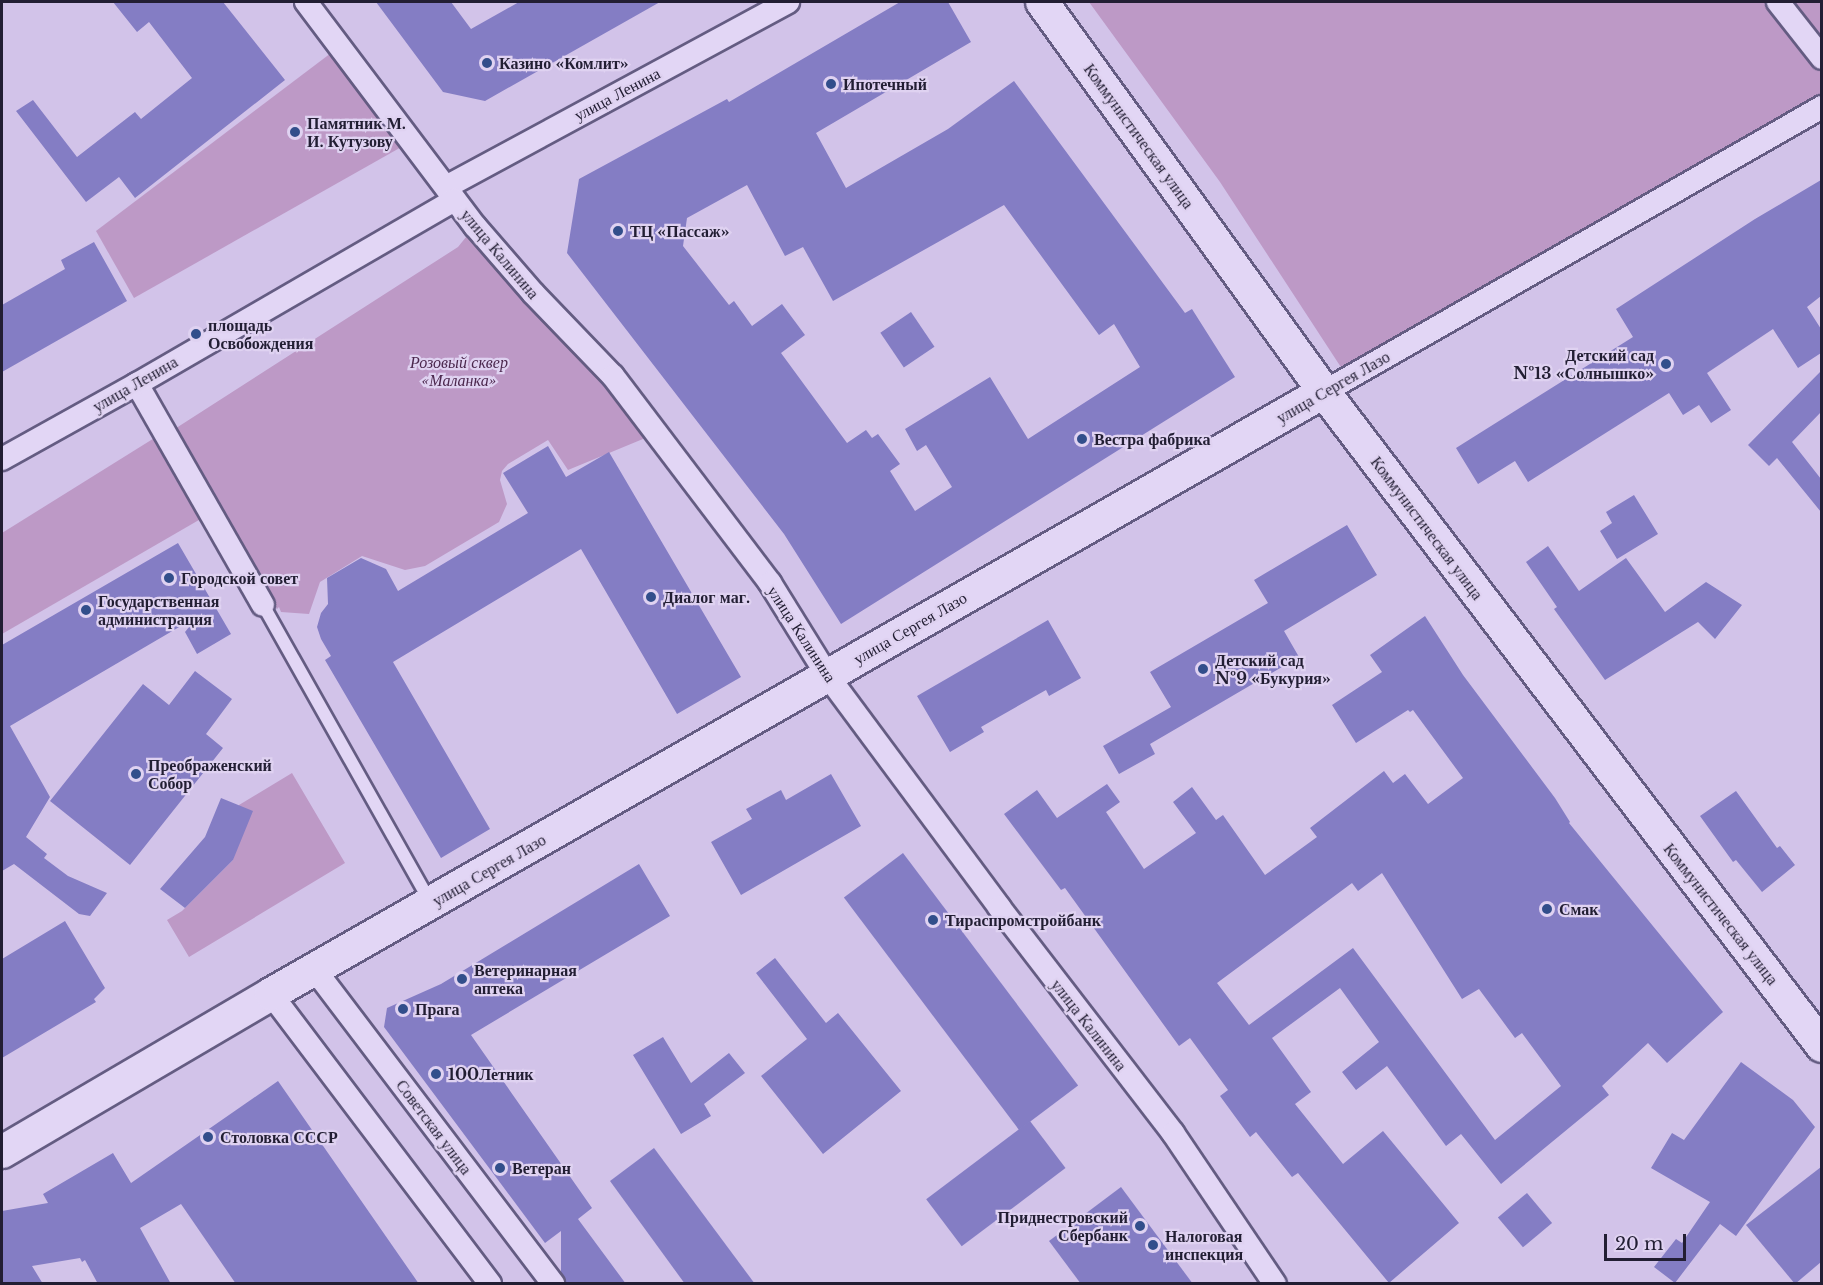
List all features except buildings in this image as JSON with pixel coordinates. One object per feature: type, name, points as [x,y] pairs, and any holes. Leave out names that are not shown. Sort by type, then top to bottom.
[{"type":"street","name":"улица Калинина","points":[[306,2],[450,193],[533,293],[613,376],[770,583],[827,675],[999,907],[1173,1133],[1275,1284]]},
{"type":"street","name":"улица Ленина","points":[[2,459],[136,384],[450,193],[788,2]]},
{"type":"street","name":"Коммунистическая улица","points":[[1042,2],[1324,392],[1821,1046]]},
{"type":"street","points":[[1778,2],[1821,58]]},
{"type":"street","name":"улица Сергея Лазо","points":[[2,1152],[271,993],[315,970],[1821,107]]},
{"type":"street","points":[[136,384],[263,604]]},
{"type":"street","name":"Советская улица","points":[[315,970],[553,1284]]},
{"type":"street","points":[[271,993],[490,1284]]},
{"type":"lane","points":[[263,604],[431,903]]},
{"type":"green space","points":[[1089,2],[1778,2],[1821,58],[1821,107],[1348,378],[1220,182]]},
{"type":"green space","points":[[1790,2],[1821,2],[1821,44]]},
{"type":"green space","points":[[339,47],[412,141],[134,298],[96,231]]},
{"type":"green space","name":"Розовый сквер «Маланка»","points":[[475,226],[655,434],[568,470],[548,440],[508,464],[502,471],[500,480],[507,504],[499,522],[425,566],[405,570],[362,556],[320,582],[309,614],[281,612],[279,607],[277,609],[220,510],[170,432],[458,247]]},
{"type":"green space","points":[[164,432],[211,513],[2,634],[2,533]]},
{"type":"green space","points":[[292,773],[345,863],[189,957],[167,920],[182,911],[233,860],[239,805]]},
{"type":"place","name":"Казино «Комлит»","points":[[487,63]]},
{"type":"place","name":"Ипотечный","points":[[831,84]]},
{"type":"place","name":"Памятник М. И. Кутузову","points":[[295,132]]},
{"type":"place","name":"ТЦ «Пассаж»","points":[[618,231]]},
{"type":"place","name":"площадь Освобождения","points":[[196,334]]},
{"type":"place","name":"Детский сад №13 «Солнышко»","points":[[1666,364]]},
{"type":"place","name":"Вестра фабрика","points":[[1082,439]]},
{"type":"place","name":"Городской совет","points":[[169,578]]},
{"type":"place","name":"Диалог маг.","points":[[651,597]]},
{"type":"place","name":"Государственная администрация","points":[[86,610]]},
{"type":"place","name":"Детский сад №9 «Букурия»","points":[[1203,669]]},
{"type":"place","name":"Преображенский Собор","points":[[136,774]]},
{"type":"place","name":"Смак","points":[[1547,909]]},
{"type":"place","name":"Тираспромстройбанк","points":[[933,920]]},
{"type":"place","name":"Ветеринарная аптека","points":[[462,979]]},
{"type":"place","name":"Прага","points":[[403,1009]]},
{"type":"place","name":"100Летник","points":[[436,1074]]},
{"type":"place","name":"Столовка СССР","points":[[208,1137]]},
{"type":"place","name":"Ветеран","points":[[500,1168]]},
{"type":"place","name":"Приднестровский Сбербанк","points":[[1140,1226]]},
{"type":"place","name":"Налоговая инспекция","points":[[1153,1245]]}]
